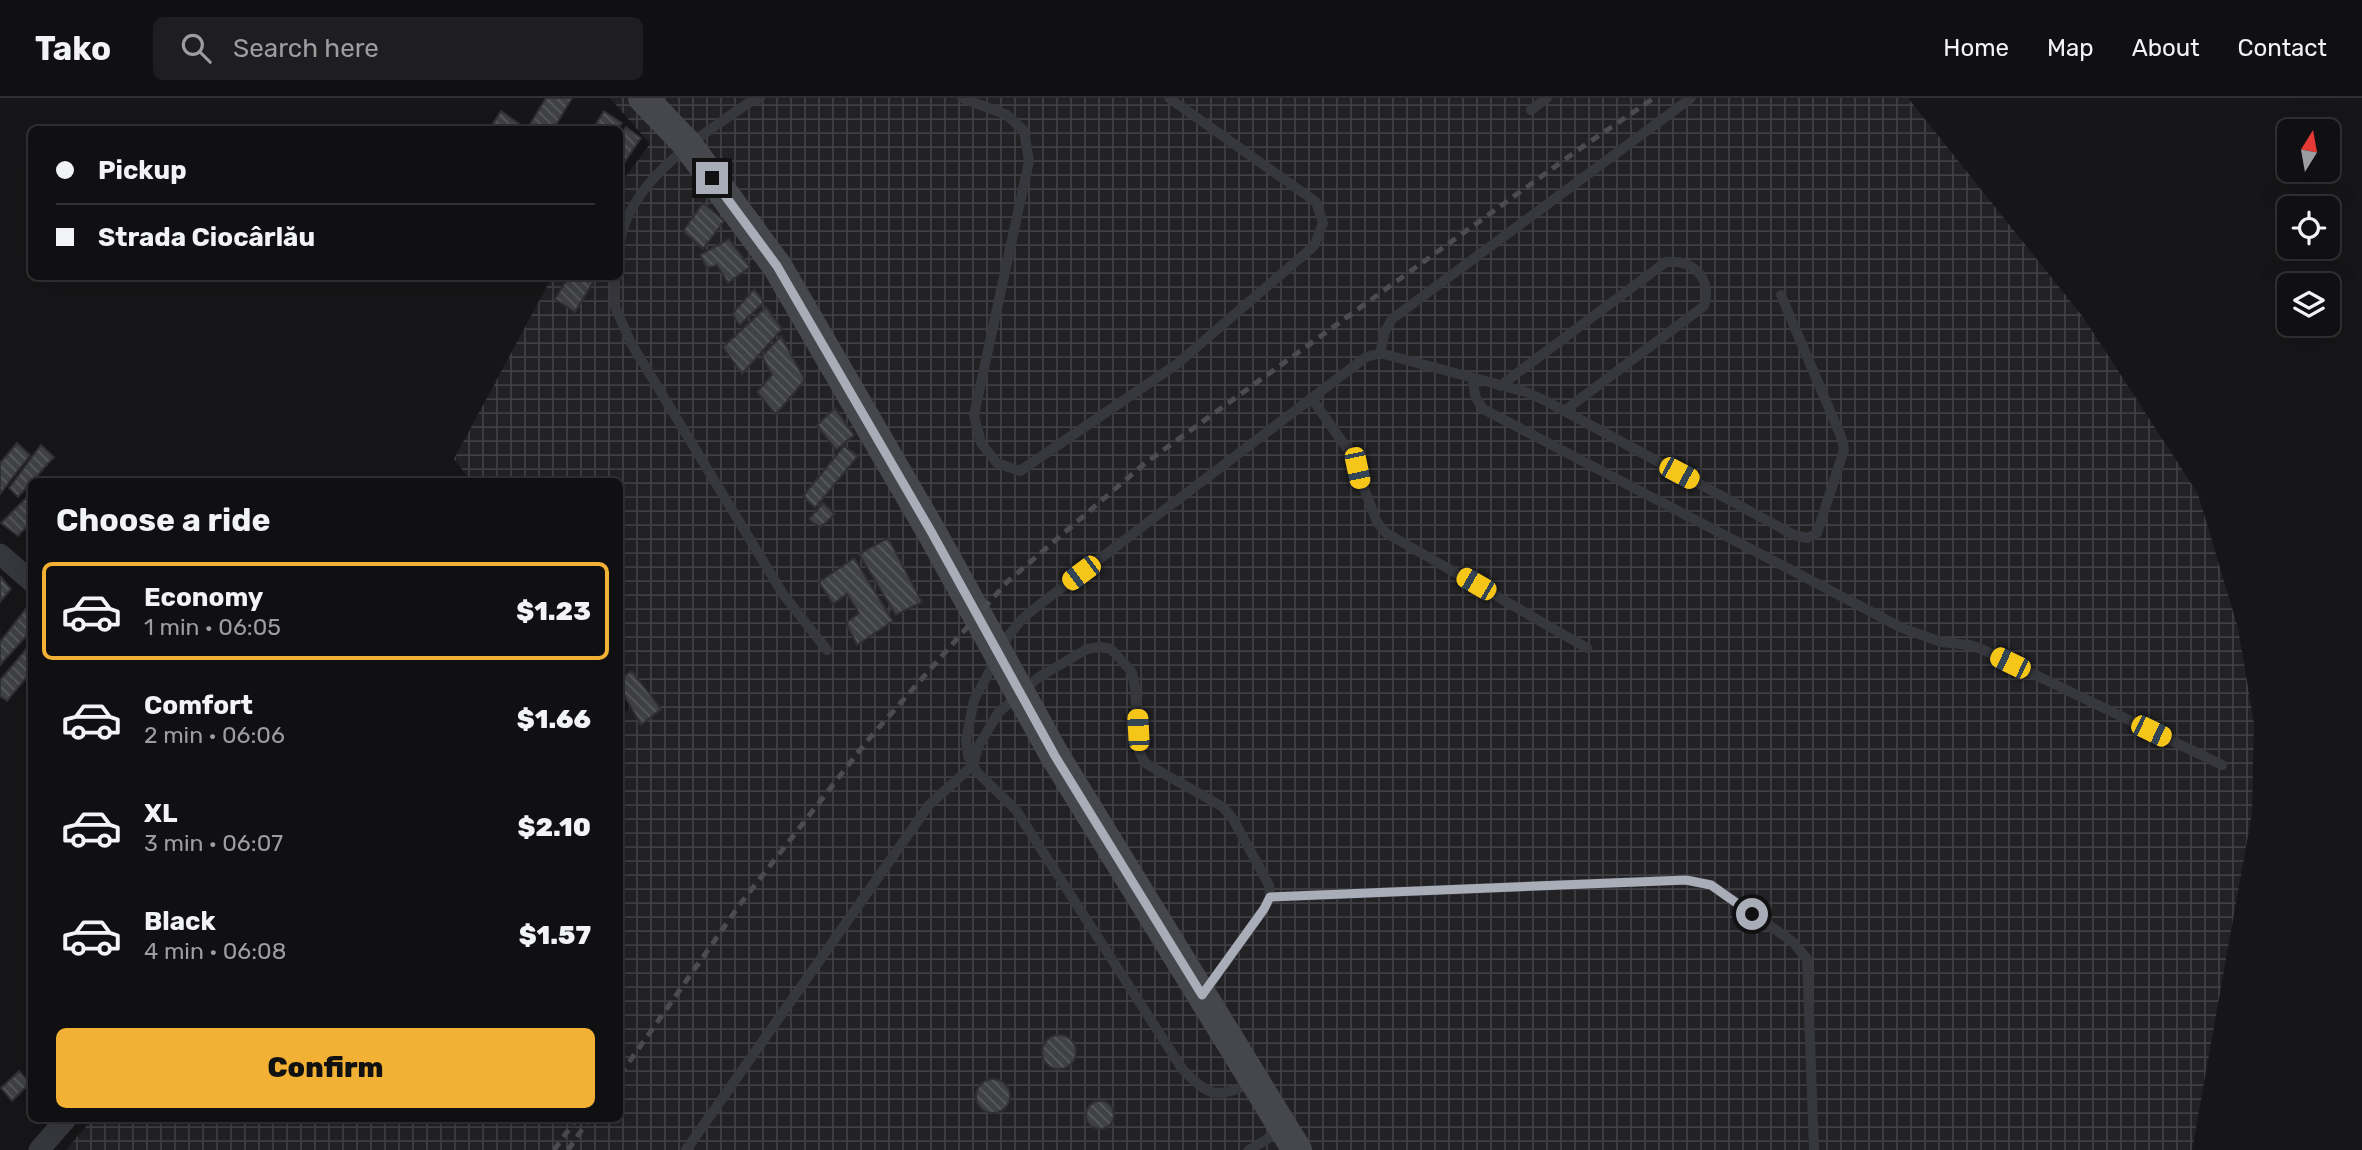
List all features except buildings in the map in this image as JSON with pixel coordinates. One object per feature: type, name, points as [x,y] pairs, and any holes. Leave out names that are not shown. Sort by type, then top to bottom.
[{"type":"main road","points":[[643,98],[687,144],[777,266],[932,533],[1055,756],[1291,1139]]},
{"type":"street","points":[[0,554],[28,578]]},
{"type":"street","points":[[39,1150],[64,1122]]},
{"type":"lane","points":[[623,228],[634,206],[655,176],[687,144],[760,98]]},
{"type":"lane","points":[[962,98],[1007,115],[1024,131],[1029,161],[974,415],[981,443],[997,463],[1020,471],[1177,364],[1314,246],[1322,223],[1316,202],[1169,98]]},
{"type":"lane","points":[[1531,110],[1547,98]]},
{"type":"lane","points":[[1380,353],[1385,331],[1392,319],[1691,98]]},
{"type":"lane","points":[[1500,386],[1666,262],[1680,260],[1690,265],[1705,282],[1708,294],[1704,306],[1564,411]]},
{"type":"lane","points":[[615,280],[615,307],[631,343],[783,594],[827,650]]},
{"type":"lane","points":[[1255,1082],[1223,1094],[1213,1093],[1198,1085],[1183,1070],[1016,810],[977,772],[968,756],[966,740],[974,700],[1009,635],[1022,619],[1312,398],[1366,357],[1380,353],[1526,392],[1794,535],[1808,538],[1817,533],[1844,450],[1842,439],[1780,295]]},
{"type":"lane","points":[[1473,379],[1475,396],[1483,409],[1902,628],[1941,642],[1970,645],[1986,651],[2222,765]]},
{"type":"lane","points":[[1312,398],[1351,454],[1377,522],[1386,533],[1587,648]]},
{"type":"lane","points":[[686,1150],[929,804],[973,765],[978,747],[998,713],[1039,677],[1087,649],[1111,649],[1132,672],[1139,751],[1145,763],[1223,807],[1233,819],[1269,885],[1270,897],[1264,909],[1202,995]]},
{"type":"lane","points":[[1270,897],[1686,880],[1711,885],[1793,942],[1807,959],[1814,1150]]},
{"type":"lane","points":[[1249,1150],[1291,1139]]},
{"type":"shaded area","points":[[610,98],[1908,98],[2083,317],[2198,494],[2238,628],[2254,723],[2252,813],[2192,1150],[66,1150],[90,1122],[623,1122],[623,715],[636,698],[623,681],[623,478],[469,478],[454,459],[550,280],[623,280],[623,180],[650,144]]},
{"type":"railway","points":[[623,1071],[741,903],[867,741],[1007,582],[1144,464],[1654,98]]},
{"type":"railway","points":[[554,1150],[574,1122]]},
{"type":"railway","points":[[568,1150],[587,1122]]},
{"type":"route","points":[[712,178],[777,266],[932,533],[1055,756],[1202,995],[1270,897],[1686,880],[1711,885],[1752,914]]}]
